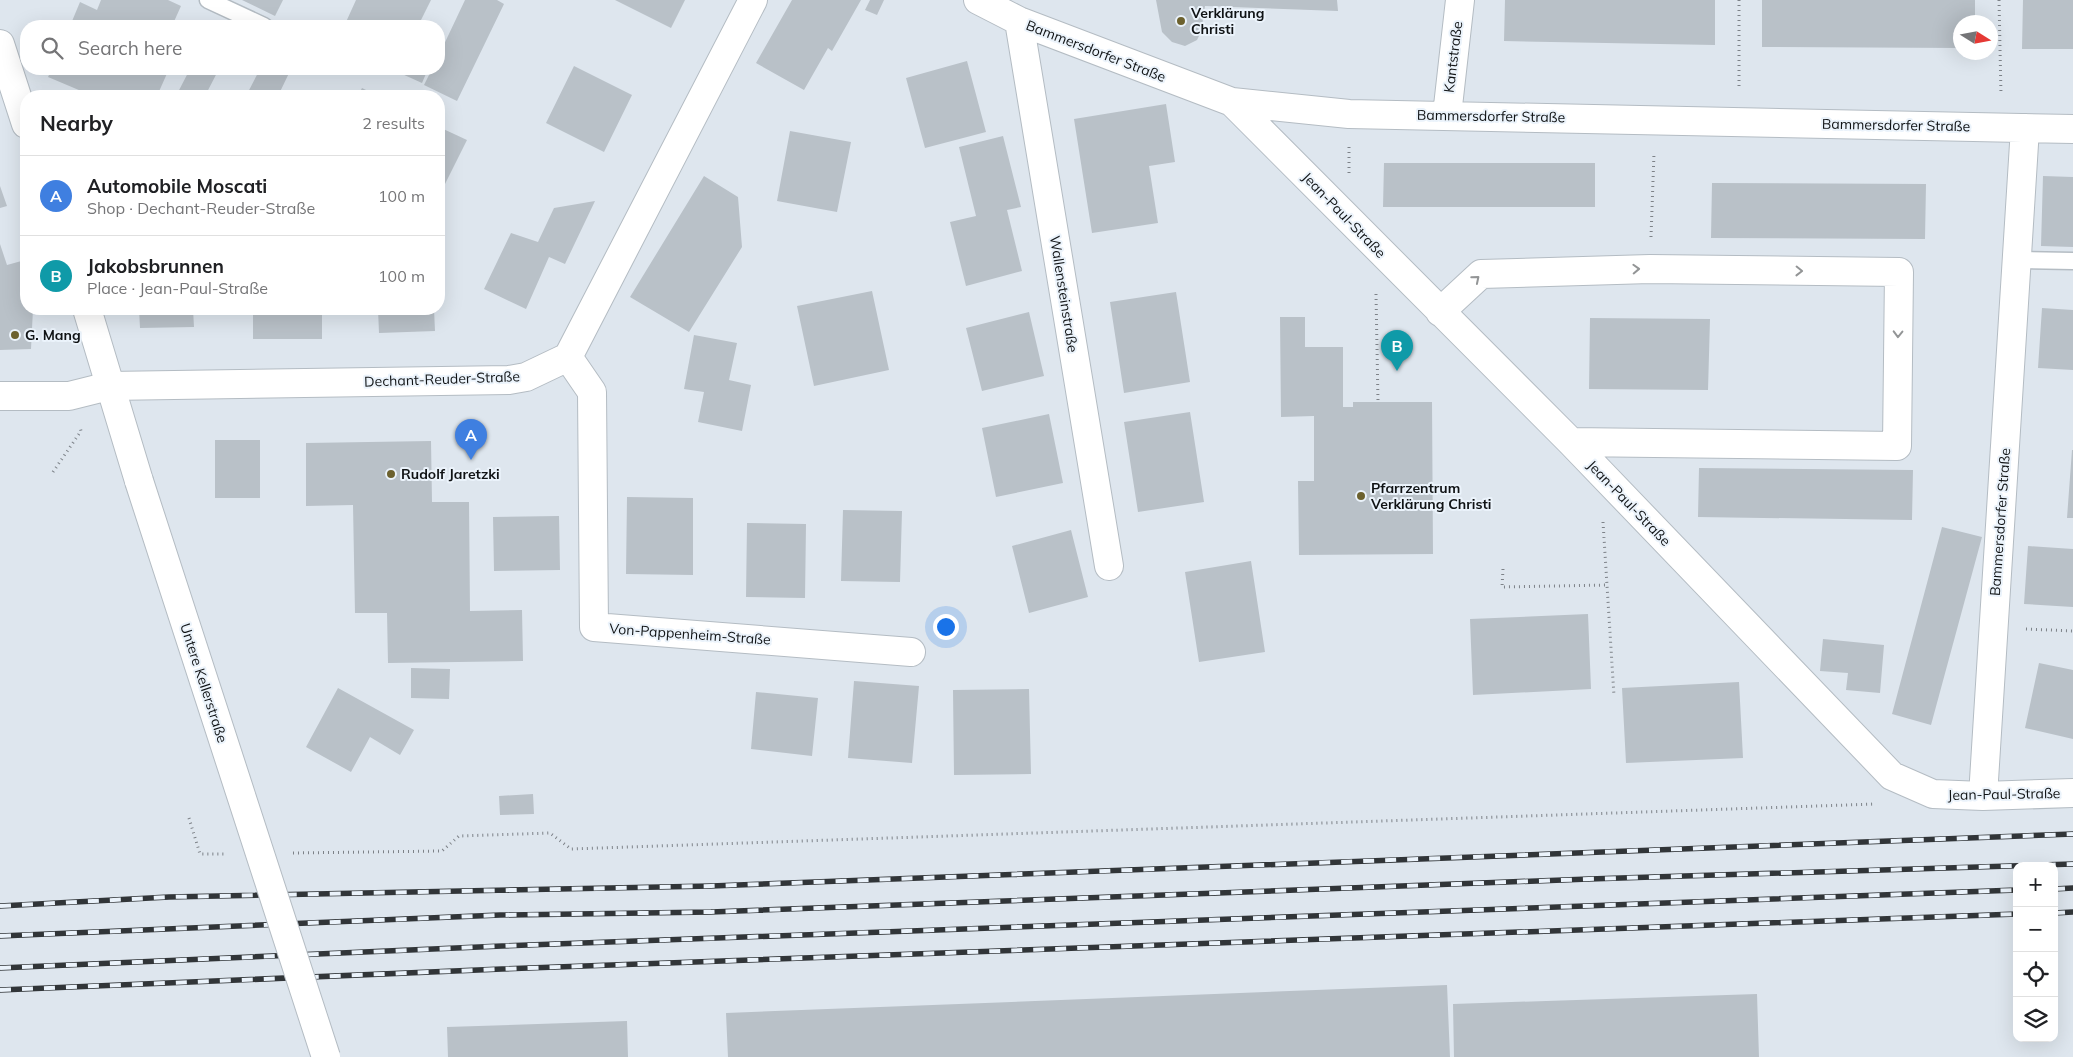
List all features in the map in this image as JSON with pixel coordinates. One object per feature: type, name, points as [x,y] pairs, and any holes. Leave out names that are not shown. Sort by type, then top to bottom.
[{"type":"street","points":[[568,357],[753,0]]},
{"type":"street","name":"Bammersdorfer Straße","points":[[978,0],[1019,21],[1232,102],[1349,114],[2073,129]]},
{"type":"street","name":"Kantstraße","points":[[1447,115],[1460,0]]},
{"type":"street","name":"Wallensteinstraße","points":[[1019,21],[1109,566]]},
{"type":"street","points":[[0,44],[20,106]]},
{"type":"street","name":"Jean-Paul-Straße","points":[[1232,102],[1571,442],[1892,776],[1933,794],[1982,796],[2073,793]]},
{"type":"street","name":"Bammersdorfer Straße","points":[[1982,796],[2016,260],[2013,128]]},
{"type":"street","points":[[1440,312],[1481,274],[1650,269],[1899,272],[1897,446],[1571,442]]},
{"type":"street","name":"Untere Kellerstraße","points":[[89,315],[139,481],[326,1057]]},
{"type":"street","name":"Dechant-Reuder-Straße","points":[[0,396],[69,396],[109,386],[509,380],[526,377],[568,357]]},
{"type":"street","name":"Von-Pappenheim-Straße","points":[[568,357],[592,392],[594,627],[911,652]]},
{"type":"lane","points":[[208,0],[251,20]]},
{"type":"lane","points":[[2016,260],[2073,261]]},
{"type":"path","points":[[1739,0],[1739,122]]},
{"type":"path","points":[[1999,0],[2013,128]]},
{"type":"path","points":[[1348,219],[1349,114]]},
{"type":"path","points":[[1650,269],[1654,166]]},
{"type":"path","points":[[1376,248],[1378,402]]},
{"type":"path","points":[[53,472],[81,431],[69,396]]},
{"type":"path","points":[[1600,474],[1614,696]]},
{"type":"path","points":[[1503,569],[1502,587],[1607,585]]},
{"type":"path","points":[[1993,627],[2073,632]]},
{"type":"path","points":[[287,853],[442,851],[459,836],[550,833],[571,849],[1884,804]]},
{"type":"path","points":[[189,818],[200,854],[229,854]]},
{"type":"building","points":[[101,0],[168,0],[181,6],[175,20],[72,20],[80,2],[97,10]]},
{"type":"building","points":[[242,0],[283,0],[275,16]]},
{"type":"building","points":[[356,0],[431,0],[421,20],[347,20]]},
{"type":"building","points":[[465,0],[497,0],[504,4],[457,101],[445,95],[445,90],[434,90],[424,85],[429,75],[445,75],[445,42]]},
{"type":"building","points":[[615,0],[685,0],[671,28]]},
{"type":"building","points":[[792,0],[861,0],[832,51],[828,48],[804,90],[756,63]]},
{"type":"building","points":[[870,0],[884,0],[877,15],[865,10]]},
{"type":"building","name":"Verklärung Christi","points":[[1156,0],[1337,0],[1338,11],[1205,6],[1201,32],[1197,40],[1185,46],[1172,42],[1162,32]]},
{"type":"building","points":[[1505,0],[1715,0],[1715,45],[1504,41]]},
{"type":"building","points":[[1762,0],[1975,0],[1975,15],[1953,15],[1953,48],[1762,47]]},
{"type":"building","points":[[2023,0],[2073,0],[2073,49],[2022,49]]},
{"type":"building","points":[[967,61],[986,132],[925,148],[906,78]]},
{"type":"building","points":[[574,66],[632,95],[604,152],[546,123]]},
{"type":"building","points":[[49,75],[166,75],[160,90],[79,90],[48,77]]},
{"type":"building","points":[[187,75],[216,75],[208,90],[179,90]]},
{"type":"building","points":[[257,75],[288,75],[281,90],[249,90]]},
{"type":"building","points":[[404,75],[425,75],[422,83]]},
{"type":"building","points":[[1166,104],[1175,162],[1149,166],[1158,223],[1092,233],[1074,119]]},
{"type":"building","points":[[445,130],[467,140],[445,184]]},
{"type":"building","points":[[790,131],[851,142],[837,212],[777,201]]},
{"type":"building","points":[[1003,136],[1021,207],[1007,210],[1022,271],[966,286],[950,222],[976,216],[959,147]]},
{"type":"building","points":[[1384,163],[1595,163],[1595,207],[1383,207]]},
{"type":"building","points":[[704,176],[738,197],[742,247],[689,332],[630,297]]},
{"type":"building","points":[[2043,176],[2073,177],[2073,247],[2041,246]]},
{"type":"building","points":[[1712,183],[1926,184],[1925,239],[1711,238]]},
{"type":"building","points":[[0,186],[7,206],[0,208]]},
{"type":"building","points":[[595,201],[565,264],[549,257],[526,309],[484,289],[511,233],[538,242],[554,208]]},
{"type":"building","points":[[0,244],[7,265],[20,261],[20,315],[33,315],[31,349],[0,350]]},
{"type":"building","points":[[872,291],[889,370],[814,386],[797,306]]},
{"type":"building","points":[[1176,292],[1190,382],[1124,393],[1110,302]]},
{"type":"building","points":[[2042,308],[2073,310],[2073,370],[2038,368]]},
{"type":"building","points":[[1029,312],[1044,376],[982,391],[966,328]]},
{"type":"building","points":[[139,315],[193,315],[194,327],[140,328]]},
{"type":"building","points":[[253,315],[322,315],[322,339],[253,339]]},
{"type":"building","points":[[378,315],[434,315],[435,331],[379,333]]},
{"type":"building","points":[[1280,317],[1305,317],[1305,347],[1343,347],[1343,407],[1353,407],[1353,402],[1432,402],[1433,554],[1299,555],[1298,481],[1314,481],[1314,416],[1281,417]]},
{"type":"building","points":[[1590,318],[1710,319],[1708,390],[1589,389]]},
{"type":"building","points":[[694,335],[737,343],[729,380],[751,385],[742,431],[698,422],[704,392],[684,389]]},
{"type":"building","points":[[1190,412],[1204,502],[1138,512],[1124,422]]},
{"type":"building","points":[[1049,414],[1063,483],[996,497],[982,428]]},
{"type":"building","points":[[215,440],[260,440],[260,498],[215,498]]},
{"type":"building","points":[[431,441],[432,502],[469,502],[470,611],[522,610],[523,661],[388,663],[387,613],[355,613],[353,505],[306,506],[306,443]]},
{"type":"building","points":[[2072,450],[2073,518],[2067,518]]},
{"type":"building","points":[[1699,468],[1913,470],[1912,520],[1698,517]]},
{"type":"building","points":[[627,497],[693,498],[693,575],[626,574]]},
{"type":"building","points":[[843,510],[902,511],[900,582],[841,581]]},
{"type":"building","points":[[559,516],[560,570],[494,571],[493,517]]},
{"type":"building","points":[[747,523],[806,524],[805,598],[746,597]]},
{"type":"building","points":[[1942,527],[1982,537],[1931,725],[1892,714]]},
{"type":"building","points":[[1071,530],[1088,597],[1029,613],[1012,546]]},
{"type":"building","points":[[2028,546],[2073,549],[2073,607],[2024,604]]},
{"type":"building","points":[[1251,561],[1265,652],[1199,662],[1185,572]]},
{"type":"building","points":[[1588,614],[1591,689],[1473,695],[1470,619]]},
{"type":"building","points":[[1823,639],[1884,645],[1880,693],[1846,690],[1848,673],[1820,671]]},
{"type":"building","points":[[2039,663],[2073,670],[2073,739],[2025,728]]},
{"type":"building","points":[[411,668],[450,669],[449,699],[411,698]]},
{"type":"building","points":[[854,681],[919,686],[912,763],[848,758]]},
{"type":"building","points":[[1739,682],[1743,758],[1626,763],[1622,688]]},
{"type":"building","points":[[338,688],[414,730],[400,755],[370,737],[351,772],[306,747]]},
{"type":"building","points":[[1029,689],[1031,774],[954,775],[953,690]]},
{"type":"building","points":[[756,692],[818,698],[812,756],[751,749]]},
{"type":"building","points":[[533,794],[534,814],[500,815],[499,796]]},
{"type":"building","points":[[1447,985],[1450,1057],[728,1057],[726,1013]]},
{"type":"building","points":[[1757,994],[1759,1057],[1454,1057],[1453,1004]]},
{"type":"building","points":[[627,1021],[628,1057],[448,1057],[447,1027]]},
{"type":"railway","points":[[0,906],[169,897],[711,886],[2073,834]]},
{"type":"railway","points":[[0,936],[500,915],[711,912],[1589,879],[2073,864]]},
{"type":"railway","points":[[2058,889],[2073,888]]},
{"type":"railway","points":[[0,968],[502,946],[2013,890]]},
{"type":"railway","points":[[2058,913],[2073,912]]},
{"type":"railway","points":[[0,990],[502,969],[2013,914]]},
{"type":"place","name":"Verklärung Christi","points":[[1181,21]]},
{"type":"place","name":"G. Mang","points":[[15,335]]},
{"type":"place","name":"Jakobsbrunnen","points":[[1397,371]]},
{"type":"place","name":"Automobile Moscati","points":[[471,460]]},
{"type":"place","name":"Rudolf Jaretzki","points":[[391,474]]},
{"type":"place","name":"Pfarrzentrum Verklärung Christi","points":[[1361,496]]}]
